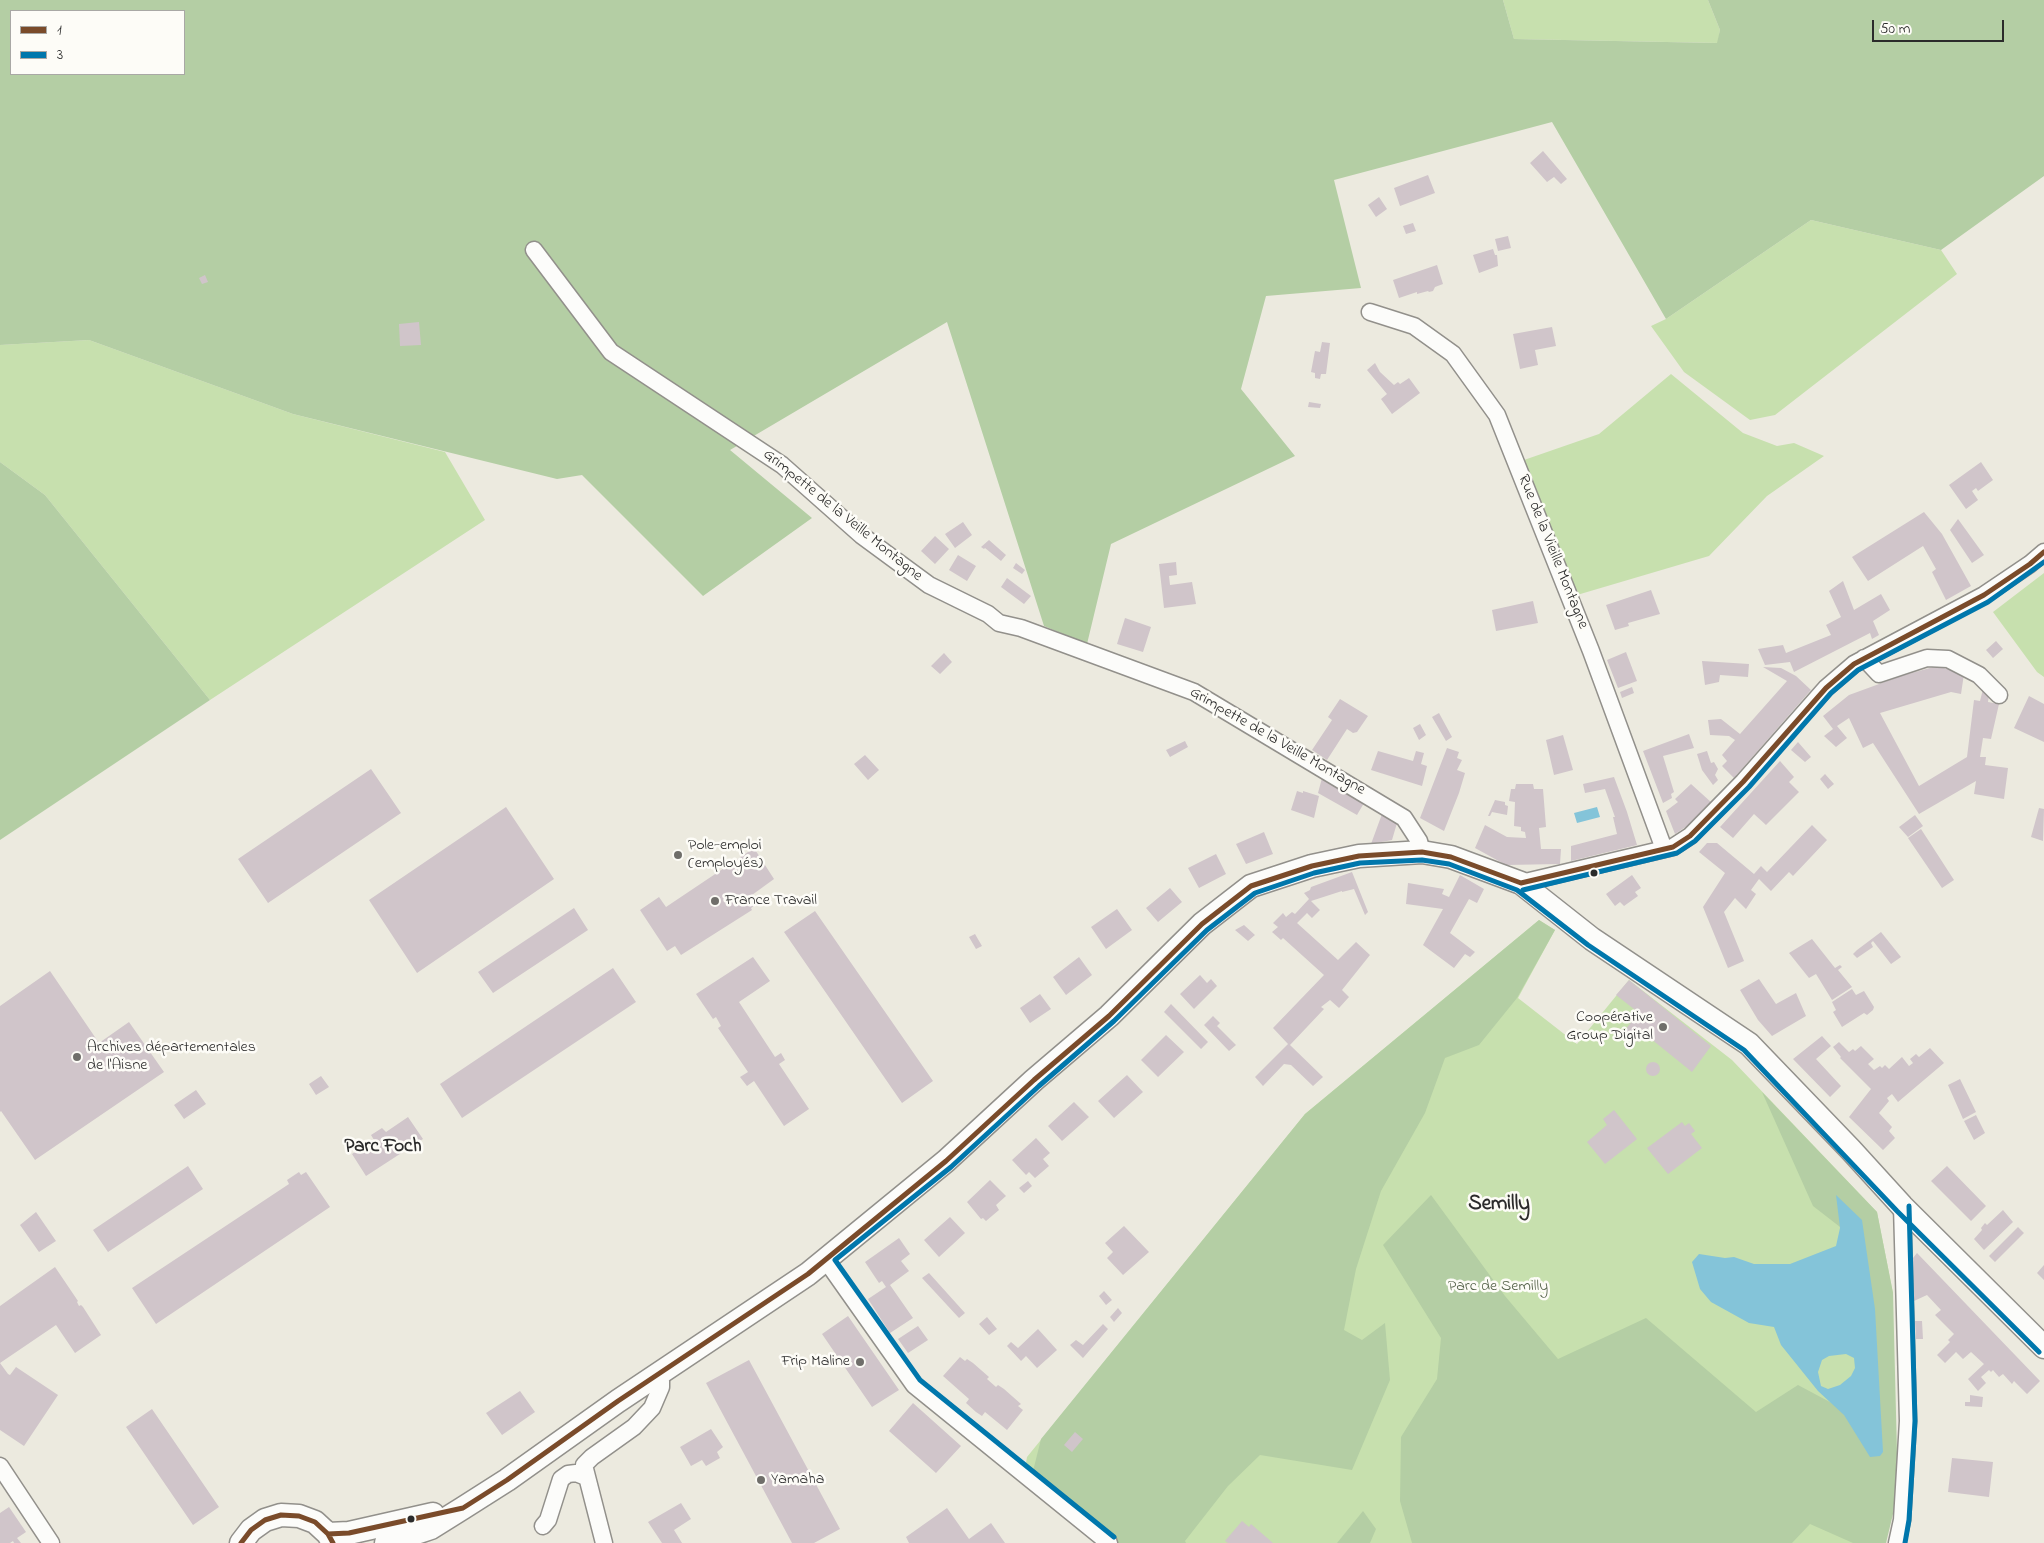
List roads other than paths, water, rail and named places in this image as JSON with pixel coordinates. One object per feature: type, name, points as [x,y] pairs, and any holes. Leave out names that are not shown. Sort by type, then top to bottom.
[{"type":"main road","points":[[386,1543],[431,1528],[463,1508],[656,1375],[808,1274],[946,1161],[1034,1080],[1109,1016],[1202,924],[1251,886],[1312,866],[1358,856],[1422,852],[1451,857],[1521,883],[1592,939],[1749,1044],[1902,1206],[2044,1347]]},
{"type":"main road","points":[[242,1543],[251,1530],[265,1520],[282,1515],[299,1516],[315,1522],[331,1539],[463,1508]]},
{"type":"street","name":"Grimpette de la Veille Montagne","points":[[534,250],[611,352],[782,464],[861,535],[929,585],[988,614],[999,623],[1021,628],[1194,692],[1404,818],[1419,841],[1422,852]]},
{"type":"street","name":"Rue de la Vieille Montagne","points":[[1370,312],[1414,326],[1454,354],[1497,415],[1590,650],[1664,849]]},
{"type":"street","points":[[1521,883],[1673,847],[1690,836],[1743,782],[1826,688],[1854,664],[1984,595],[2030,564],[2044,552]]},
{"type":"street","points":[[1864,658],[1879,674],[1927,658],[1948,659],[1979,675],[1999,695]]},
{"type":"street","points":[[1897,1543],[1902,1520],[1908,1421],[1902,1206]]},
{"type":"street","points":[[825,1260],[914,1385],[1109,1543]]},
{"type":"street","points":[[604,1543],[584,1465],[592,1457],[634,1427],[652,1408],[661,1387],[661,1381],[656,1375]]},
{"type":"street","points":[[0,1466],[51,1543]]},
{"type":"street","points":[[543,1526],[548,1520],[562,1479],[568,1474],[586,1477]]},
{"type":"water","points":[[1597,807],[1600,817],[1577,823],[1574,813]]},
{"type":"water","points":[[1836,1195],[1862,1220],[1875,1309],[1883,1452],[1880,1456],[1870,1457],[1844,1415],[1818,1391],[1781,1345],[1774,1327],[1749,1323],[1711,1302],[1700,1289],[1692,1262],[1699,1254],[1725,1258],[1734,1257],[1754,1264],[1790,1264],[1836,1246],[1840,1228]],"holes":[[[1846,1354],[1854,1358],[1855,1368],[1851,1376],[1840,1385],[1828,1389],[1821,1386],[1818,1372],[1822,1360],[1829,1356]]]},
{"type":"place","name":"Pole-emploi (employés)","points":[[678,855]]},
{"type":"place","name":"France Travail","points":[[715,901]]},
{"type":"place","name":"Coopérative Group Digital","points":[[1663,1027]]},
{"type":"place","name":"Archives départementales de l'Aisne","points":[[77,1057]]},
{"type":"place","name":"Frip Maline","points":[[860,1362]]},
{"type":"place","name":"Yamaha","points":[[761,1480]]},
{"type":"district","name":"Parc Foch","points":[[383,1148]]},
{"type":"district","name":"Semilly","points":[[1499,1206]]},
{"type":"park label","name":"Parc de Semilly","points":[[1498,1287]]}]
